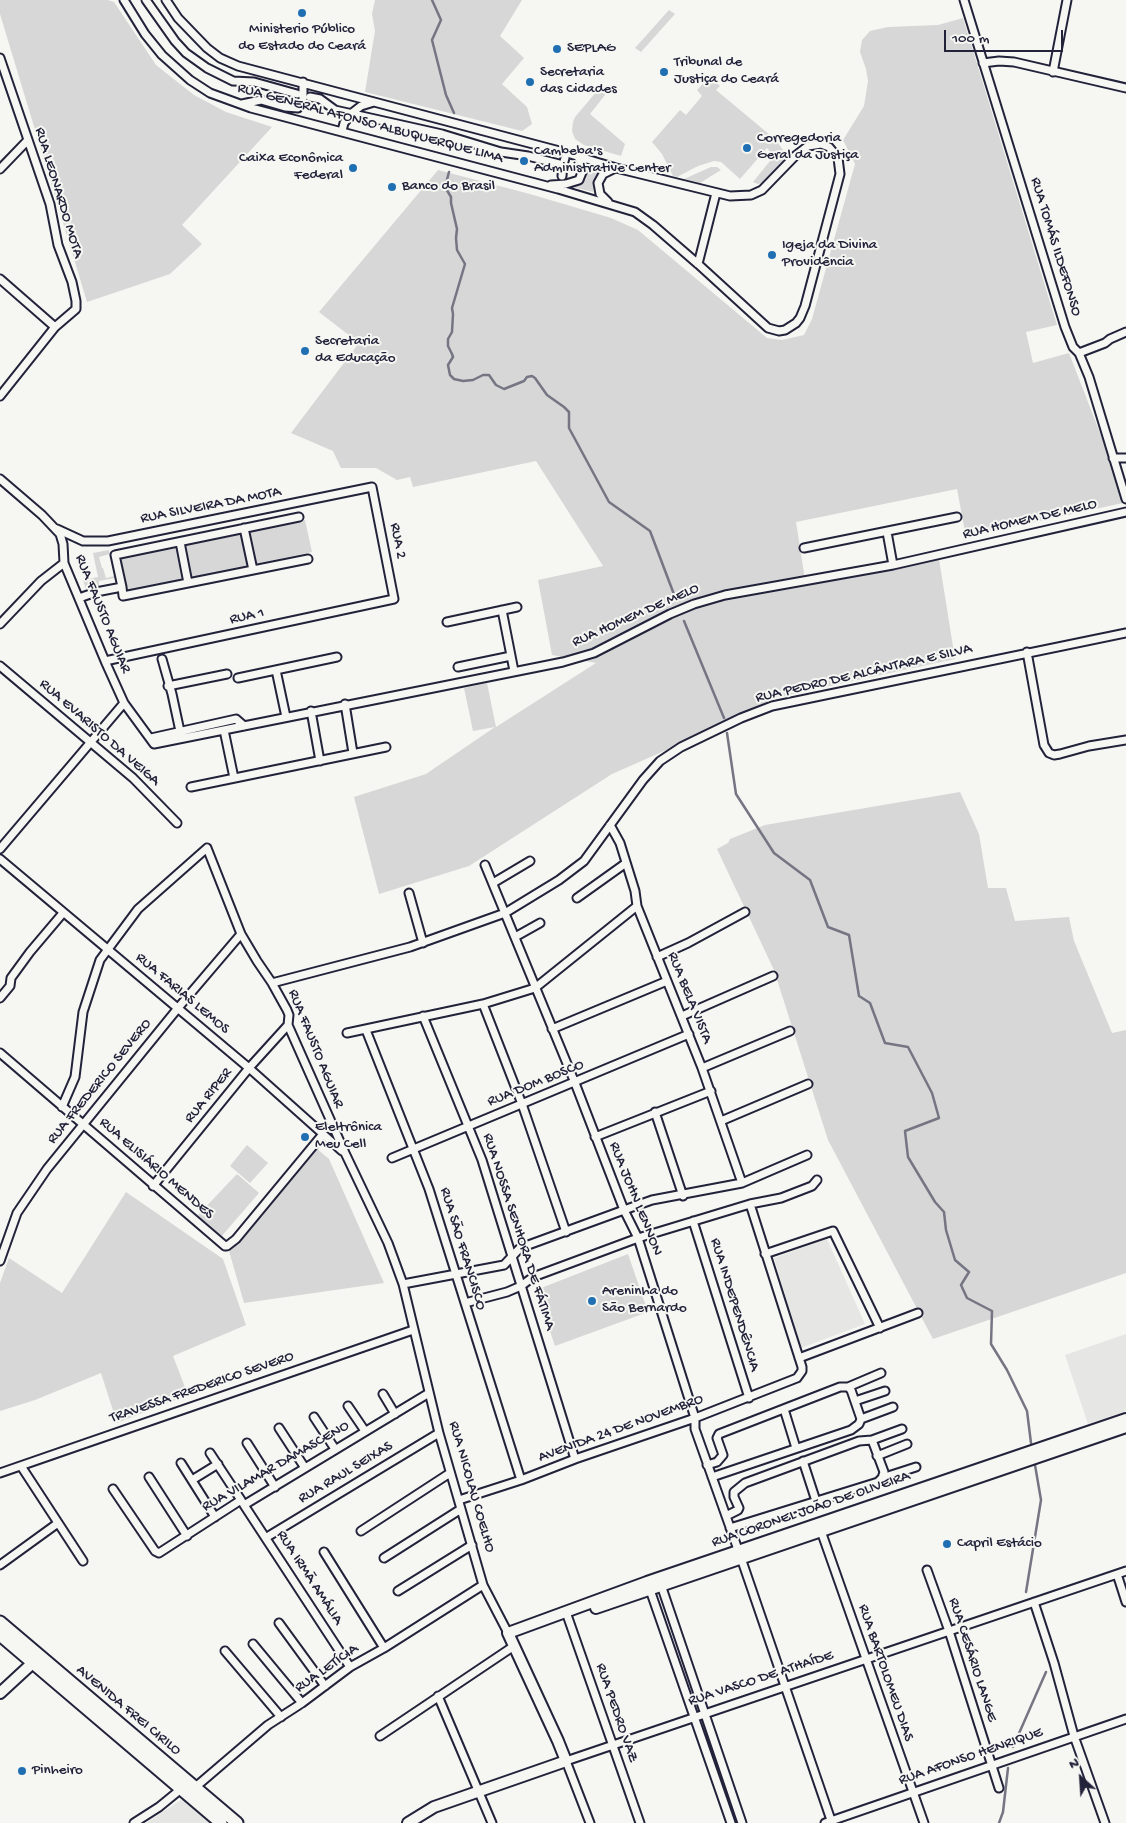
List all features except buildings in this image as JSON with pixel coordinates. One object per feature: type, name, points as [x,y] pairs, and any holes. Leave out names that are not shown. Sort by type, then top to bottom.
[{"type":"main road","name":"AVENIDA FREI CIRILO","points":[[0,1622],[37,1660],[188,1790],[221,1823]]},
{"type":"main road","name":"AVENIDA FREI CIRILO","points":[[0,1635],[37,1660]]},
{"type":"main road","name":"AVENIDA FREI CIRILO","points":[[188,1790],[236,1823]]},
{"type":"street","name":"RUA GENERAL AFONSO ALBUQUERQUE LIMA","points":[[124,0],[145,34],[173,66],[210,93],[241,104],[543,185],[635,212],[698,264],[768,328],[779,331],[790,328],[800,318],[805,306],[838,181],[839,163],[835,153],[829,147],[821,144],[808,146],[795,156],[762,190],[751,195],[740,197],[716,193],[616,168],[303,82],[254,71],[220,58],[207,48],[178,18],[166,0]]},
{"type":"street","points":[[146,0],[174,41],[192,58],[207,68],[233,81],[254,82],[297,94]]},
{"type":"street","name":"RUA TOMÁS ILDEFONSO","points":[[964,0],[1065,327],[1089,377],[1126,499]]},
{"type":"street","points":[[1052,72],[1067,0]]},
{"type":"street","name":"RUA LEONARDO MOTA","points":[[0,58],[50,204],[61,257],[72,282],[76,301],[76,309],[55,327]]},
{"type":"street","points":[[983,63],[1014,62],[1126,88]]},
{"type":"street","points":[[241,104],[261,100],[285,107],[298,108],[303,100],[303,82]]},
{"type":"street","points":[[310,97],[320,99],[335,110],[442,134],[501,152],[564,161],[562,176]]},
{"type":"street","points":[[342,131],[346,120],[352,113],[361,106],[374,102]]},
{"type":"street","points":[[0,169],[27,141]]},
{"type":"street","points":[[543,185],[566,184],[579,180],[583,170],[578,157]]},
{"type":"street","points":[[608,203],[600,194],[598,183],[603,174],[616,168]]},
{"type":"street","points":[[698,264],[716,193]]},
{"type":"street","points":[[0,279],[55,327],[0,396]]},
{"type":"street","points":[[1079,353],[1126,332]]},
{"type":"street","points":[[1113,458],[1126,458]]},
{"type":"street","points":[[0,479],[57,529]]},
{"type":"street","name":"RUA SILVEIRA DA MOTA","points":[[57,529],[84,541],[108,541],[372,488]]},
{"type":"street","name":"RUA 2","points":[[372,488],[394,599]]},
{"type":"street","name":"RUA HOMEM DE MELO","points":[[181,735],[224,730],[345,704],[564,662],[594,653],[670,614],[706,600],[894,565],[1126,512]]},
{"type":"street","points":[[300,517],[115,555],[123,596],[308,559]]},
{"type":"street","points":[[804,548],[957,517]]},
{"type":"street","points":[[244,528],[253,570]]},
{"type":"street","name":"RUA FAUSTO AGUIAR","points":[[57,529],[63,544],[64,562],[124,703],[153,741]]},
{"type":"street","points":[[887,532],[894,565]]},
{"type":"street","points":[[180,542],[188,583]]},
{"type":"street","points":[[0,624],[41,580],[64,562]]},
{"type":"street","points":[[79,598],[96,592],[122,587]]},
{"type":"street","name":"RUA 1","points":[[105,661],[394,599]]},
{"type":"street","points":[[447,622],[517,607]]},
{"type":"street","points":[[502,610],[514,671]]},
{"type":"street","name":"RUA PEDRO DE ALCÂNTARA E SILVA","points":[[272,983],[423,943],[505,913],[576,869],[584,861],[643,780],[660,761],[681,747],[741,718],[772,706],[1126,633]]},
{"type":"street","points":[[1027,652],[1044,745],[1049,753],[1054,755],[1060,754],[1089,746],[1126,740]]},
{"type":"street","points":[[458,667],[511,656]]},
{"type":"street","points":[[238,678],[337,657]]},
{"type":"street","points":[[162,659],[181,735]]},
{"type":"street","name":"RUA EVARISTO DA VEIGA","points":[[0,666],[133,778],[177,823]]},
{"type":"street","points":[[276,670],[286,717]]},
{"type":"street","points":[[168,686],[227,674]]},
{"type":"street","points":[[0,849],[124,703]]},
{"type":"street","points":[[345,704],[353,753]]},
{"type":"street","points":[[311,711],[320,761]]},
{"type":"street","name":"RUA HOMEM DE MELO","points":[[153,741],[236,720],[244,726]]},
{"type":"street","points":[[224,730],[234,778]]},
{"type":"street","points":[[191,786],[386,747]]},
{"type":"street","name":"RUA BELA VISTA","points":[[610,825],[617,836],[635,891],[637,906],[711,1091],[742,1183]]},
{"type":"street","name":"RUA FAUSTO AGUIAR","points":[[107,949],[138,909],[208,848],[241,934],[287,1010],[289,1015],[288,1024],[345,1153]]},
{"type":"street","name":"RUA FARIAS LEMOS","points":[[0,859],[249,1068],[345,1153]]},
{"type":"street","points":[[493,884],[530,861]]},
{"type":"street","points":[[577,898],[626,863]]},
{"type":"street","name":"RUA JOHN LENNON","points":[[485,865],[575,1083],[624,1210],[638,1238],[695,1418],[695,1429],[786,1687],[830,1822]]},
{"type":"street","points":[[409,893],[423,943]]},
{"type":"street","points":[[347,1034],[483,1004],[535,988],[637,906]]},
{"type":"street","points":[[657,956],[688,943],[745,912]]},
{"type":"street","points":[[0,998],[10,986],[11,978],[30,952],[63,913]]},
{"type":"street","points":[[515,937],[540,923]]},
{"type":"street","name":"RUA FREDERICO SEVERO","points":[[0,1260],[17,1213],[47,1169],[82,1124],[241,934]]},
{"type":"street","points":[[62,1107],[75,1077],[82,1012],[100,960],[107,949]]},
{"type":"street","points":[[682,1016],[773,976]]},
{"type":"street","points":[[552,1029],[667,981]]},
{"type":"street","points":[[483,1004],[522,1104],[566,1232]]},
{"type":"street","name":"RUA NOSSA SENHORA DE FÁTIMA","points":[[423,1016],[482,1160],[575,1460]]},
{"type":"street","name":"RUA RIPER","points":[[153,1186],[249,1068],[288,1024]]},
{"type":"street","name":"RUA SÃO FRANCISCO","points":[[366,1030],[430,1190],[521,1480]]},
{"type":"street","points":[[702,1068],[790,1031]]},
{"type":"street","name":"RUA DOM BOSCO","points":[[392,1158],[689,1034]]},
{"type":"street","name":"RUA ELISIÁRIO MENDES","points":[[0,1053],[153,1186],[226,1246],[236,1239],[323,1134]]},
{"type":"street","points":[[722,1121],[808,1084]]},
{"type":"street","points":[[595,1137],[711,1091]]},
{"type":"street","points":[[655,1112],[683,1196]]},
{"type":"street","name":"RUA NICOLAU COELHO","points":[[345,1153],[388,1243],[403,1284],[439,1434],[483,1585],[511,1639],[558,1741],[590,1823]]},
{"type":"street","points":[[403,1284],[504,1266],[520,1248],[652,1200],[683,1196],[742,1183],[807,1155]]},
{"type":"street","points":[[465,1303],[507,1292],[533,1278],[638,1238],[750,1204],[781,1198],[812,1186],[817,1180]]},
{"type":"street","points":[[750,1204],[799,1358],[918,1313]]},
{"type":"street","name":"RUA INDEPENDÊNCIA","points":[[693,1221],[749,1398]]},
{"type":"street","points":[[765,1254],[832,1231],[880,1328]]},
{"type":"street","name":"TRAVESSA FREDERICO SEVERO","points":[[0,1473],[413,1330]]},
{"type":"street","name":"AVENIDA 24 DE NOVEMBRO","points":[[459,1500],[521,1480],[791,1382],[802,1371],[799,1358]]},
{"type":"street","points":[[707,1465],[717,1462],[723,1455],[717,1438],[719,1434],[840,1387],[848,1387],[880,1374]]},
{"type":"street","points":[[712,1477],[851,1430],[859,1424],[861,1419],[856,1401],[848,1387]]},
{"type":"street","points":[[856,1401],[885,1391]]},
{"type":"street","name":"RUA VILAMAR DAMASCENO","points":[[114,1489],[158,1553],[215,1517],[274,1487],[429,1393]]},
{"type":"street","points":[[382,1394],[395,1414]]},
{"type":"street","points":[[348,1406],[365,1431]]},
{"type":"street","points":[[861,1419],[893,1407]]},
{"type":"street","points":[[784,1409],[796,1448]]},
{"type":"street","points":[[314,1417],[335,1450]]},
{"type":"street","name":"RUA CORONEL JOÃO DE OLIVEIRA","points":[[380,1736],[438,1696],[511,1639],[567,1615],[1126,1419]]},
{"type":"street","name":"RUA CORONEL JOÃO DE OLIVEIRA","points":[[740,1554],[821,1531],[1126,1427]]},
{"type":"street","points":[[279,1428],[305,1468]]},
{"type":"street","points":[[726,1516],[738,1510],[734,1492],[744,1483],[859,1441],[872,1440],[902,1429]]},
{"type":"street","name":"RUA RAUL SEIXAS","points":[[267,1537],[439,1434]]},
{"type":"street","points":[[872,1440],[884,1472],[882,1478]]},
{"type":"street","points":[[247,1443],[274,1487]]},
{"type":"street","points":[[877,1456],[907,1444]]},
{"type":"street","name":"RUA IRMÃ AMÁLIA","points":[[210,1453],[267,1537],[350,1667]]},
{"type":"street","points":[[803,1461],[816,1501]]},
{"type":"street","points":[[181,1463],[215,1517]]},
{"type":"street","points":[[192,1480],[218,1464]]},
{"type":"street","points":[[20,1466],[83,1561]]},
{"type":"street","points":[[730,1528],[878,1482],[882,1478],[916,1467]]},
{"type":"street","points":[[360,1531],[450,1473]]},
{"type":"street","points":[[149,1477],[187,1536]]},
{"type":"street","points":[[384,1558],[461,1509]]},
{"type":"street","points":[[0,1565],[58,1524]]},
{"type":"street","name":"RUA BARTOLOMEU DIAS","points":[[821,1531],[924,1823]]},
{"type":"street","points":[[398,1591],[472,1545]]},
{"type":"street","points":[[324,1552],[384,1648]]},
{"type":"street","name":"RUA CESÁRIO LANGE","points":[[927,1570],[949,1631],[999,1788]]},
{"type":"street","name":"RUA VASCO DE ATHAÍDE","points":[[408,1823],[434,1807],[479,1790],[1126,1571]]},
{"type":"street","points":[[1117,1574],[1126,1602]]},
{"type":"street","points":[[660,1582],[742,1823]]},
{"type":"street","name":"RUA LETÍCIA","points":[[134,1823],[188,1790],[268,1725],[302,1703],[350,1667],[384,1648],[483,1585]]},
{"type":"street","points":[[648,1586],[731,1823]]},
{"type":"street","points":[[1034,1602],[1054,1663],[1074,1736],[1105,1823]]},
{"type":"street","name":"RUA PEDRO VAZ","points":[[567,1615],[640,1823]]},
{"type":"street","points":[[279,1623],[325,1686]]},
{"type":"street","points":[[254,1644],[302,1703]]},
{"type":"street","points":[[225,1651],[281,1717]]},
{"type":"street","points":[[0,1693],[37,1660]]},
{"type":"street","points":[[438,1696],[492,1823]]},
{"type":"street","name":"RUA AFONSO HENRIQUE","points":[[830,1822],[1126,1719]]},
{"type":"shaded area","points":[[0,0],[108,0],[114,2],[156,65],[194,95],[226,112],[272,127],[182,225],[202,244],[170,274],[87,302],[0,14]]},
{"type":"shaded area","points":[[375,0],[522,0],[500,36],[524,58],[502,84],[527,107],[532,124],[522,131],[365,92],[375,31],[372,14]]},
{"type":"shaded area","points":[[669,10],[675,14],[641,52],[635,48]]},
{"type":"shaded area","points":[[963,18],[1057,325],[1026,332],[1033,363],[1069,353],[1110,459],[1123,503],[966,537],[957,489],[796,522],[806,586],[939,559],[955,659],[774,698],[680,744],[612,774],[469,866],[379,894],[354,797],[426,774],[495,727],[473,731],[464,688],[487,683],[496,727],[596,663],[552,655],[538,580],[603,566],[536,461],[413,487],[410,477],[397,480],[376,468],[341,468],[333,451],[291,433],[359,343],[319,312],[438,170],[611,218],[638,230],[767,338],[782,340],[804,335],[812,319],[855,164],[843,140],[864,106],[868,81],[860,52],[862,40],[870,31],[888,27],[938,25]]},
{"type":"shaded area","points":[[709,77],[720,86],[716,90],[776,140],[783,150],[784,159],[764,182],[758,184],[753,182],[774,156],[767,148],[740,179],[721,162],[714,161],[698,166],[677,177],[673,176],[662,154],[652,142],[680,110],[686,115],[702,96],[697,90]]},
{"type":"shaded area","points":[[603,84],[609,90],[590,114],[625,144],[621,156],[584,145],[575,139],[572,131],[575,117]]},
{"type":"shaded area","points":[[585,165],[604,170],[595,177],[593,192],[573,187],[586,180]]},
{"type":"shaded area","points":[[711,167],[717,167],[721,170],[700,183],[684,179]]},
{"type":"shaded area","points":[[305,520],[312,552],[255,564],[247,532]]},
{"type":"shaded area","points":[[241,533],[248,566],[191,578],[184,545]]},
{"type":"shaded area","points":[[176,547],[183,579],[126,591],[120,559]]},
{"type":"shaded area","points":[[109,550],[110,554],[99,557],[106,578],[114,576],[115,578],[99,581],[99,586],[86,589],[83,580],[98,577],[93,553]]},
{"type":"shaded area","points":[[960,792],[979,834],[988,888],[1006,888],[1015,921],[1069,917],[1074,941],[1112,1033],[1126,1030],[1126,1273],[933,1339],[828,1140],[774,970],[717,849],[728,843],[730,839],[765,825]]},
{"type":"shaded area","points":[[247,1145],[268,1163],[250,1183],[230,1166]]},
{"type":"shaded area","points":[[316,1148],[329,1159],[384,1283],[244,1303],[229,1251]]},
{"type":"shaded area","points":[[237,1174],[259,1193],[220,1238],[198,1215]]},
{"type":"shaded area","points":[[126,1192],[223,1259],[246,1325],[173,1356],[188,1395],[117,1423],[101,1373],[35,1400],[0,1411],[0,1283],[9,1258],[62,1293]]},
{"type":"shaded area","points":[[827,1239],[865,1324],[801,1348],[774,1258]]},
{"type":"shaded area","name":"Areninha do São Bernardo","points":[[628,1254],[648,1312],[555,1346],[536,1290]]},
{"type":"shaded area","points":[[1126,1334],[1126,1411],[1088,1424],[1065,1355]]},
{"type":"shaded area","points":[[184,1798],[214,1823],[146,1823]]},
{"type":"waterway","points":[[432,0],[441,20],[432,40],[446,95],[454,113]]},
{"type":"waterway","points":[[449,172],[445,187],[451,197],[457,229],[457,250],[465,264],[452,308],[452,332],[448,339],[448,346],[453,357],[448,365],[450,375],[454,379],[463,381],[489,375],[496,385],[504,389],[524,381],[527,377],[532,376],[535,378],[547,395],[569,412],[569,428],[609,502],[650,531],[675,597]]},
{"type":"waterway","points":[[684,621],[724,718]]},
{"type":"waterway","points":[[727,733],[736,794],[774,853],[810,880],[828,927],[849,935],[859,996],[870,1003],[885,1043],[908,1047],[932,1093],[939,1118],[905,1131],[908,1157],[935,1202],[944,1212],[946,1230],[955,1260],[969,1272],[961,1285],[967,1298],[992,1311],[991,1344],[1007,1370],[1027,1411],[1031,1443]]},
{"type":"waterway","points":[[1026,1592],[1041,1500],[1035,1465]]},
{"type":"waterway","points":[[1013,1747],[1046,1672]]},
{"type":"waterway","points":[[999,1823],[1003,1812],[1008,1768]]},
{"type":"place","name":"Ministerio Público do Estado do Ceará","points":[[302,13]]},
{"type":"place","name":"SEPLAG","points":[[557,49]]},
{"type":"place","name":"Tribunal de Justiça do Ceará","points":[[664,72]]},
{"type":"place","name":"Secretaria das Cidades","points":[[530,82]]},
{"type":"place","name":"Corregedoria Geral da Justiça","points":[[747,148]]},
{"type":"place","name":"Cambeba's Administrative Center","points":[[524,161]]},
{"type":"place","name":"Caixa Econômica Federal","points":[[353,168]]},
{"type":"place","name":"Banco do Brasil","points":[[392,187]]},
{"type":"place","name":"Igeja da Divina Providência","points":[[772,255]]},
{"type":"place","name":"Secretaria da Educação","points":[[305,351]]},
{"type":"place","name":"Eleltrônica Meu Cell","points":[[305,1137]]},
{"type":"place","name":"Areninha do São Bernardo","points":[[592,1301]]},
{"type":"place","name":"Capril Estácio","points":[[947,1544]]},
{"type":"place","name":"Pinheiro","points":[[22,1771]]}]
